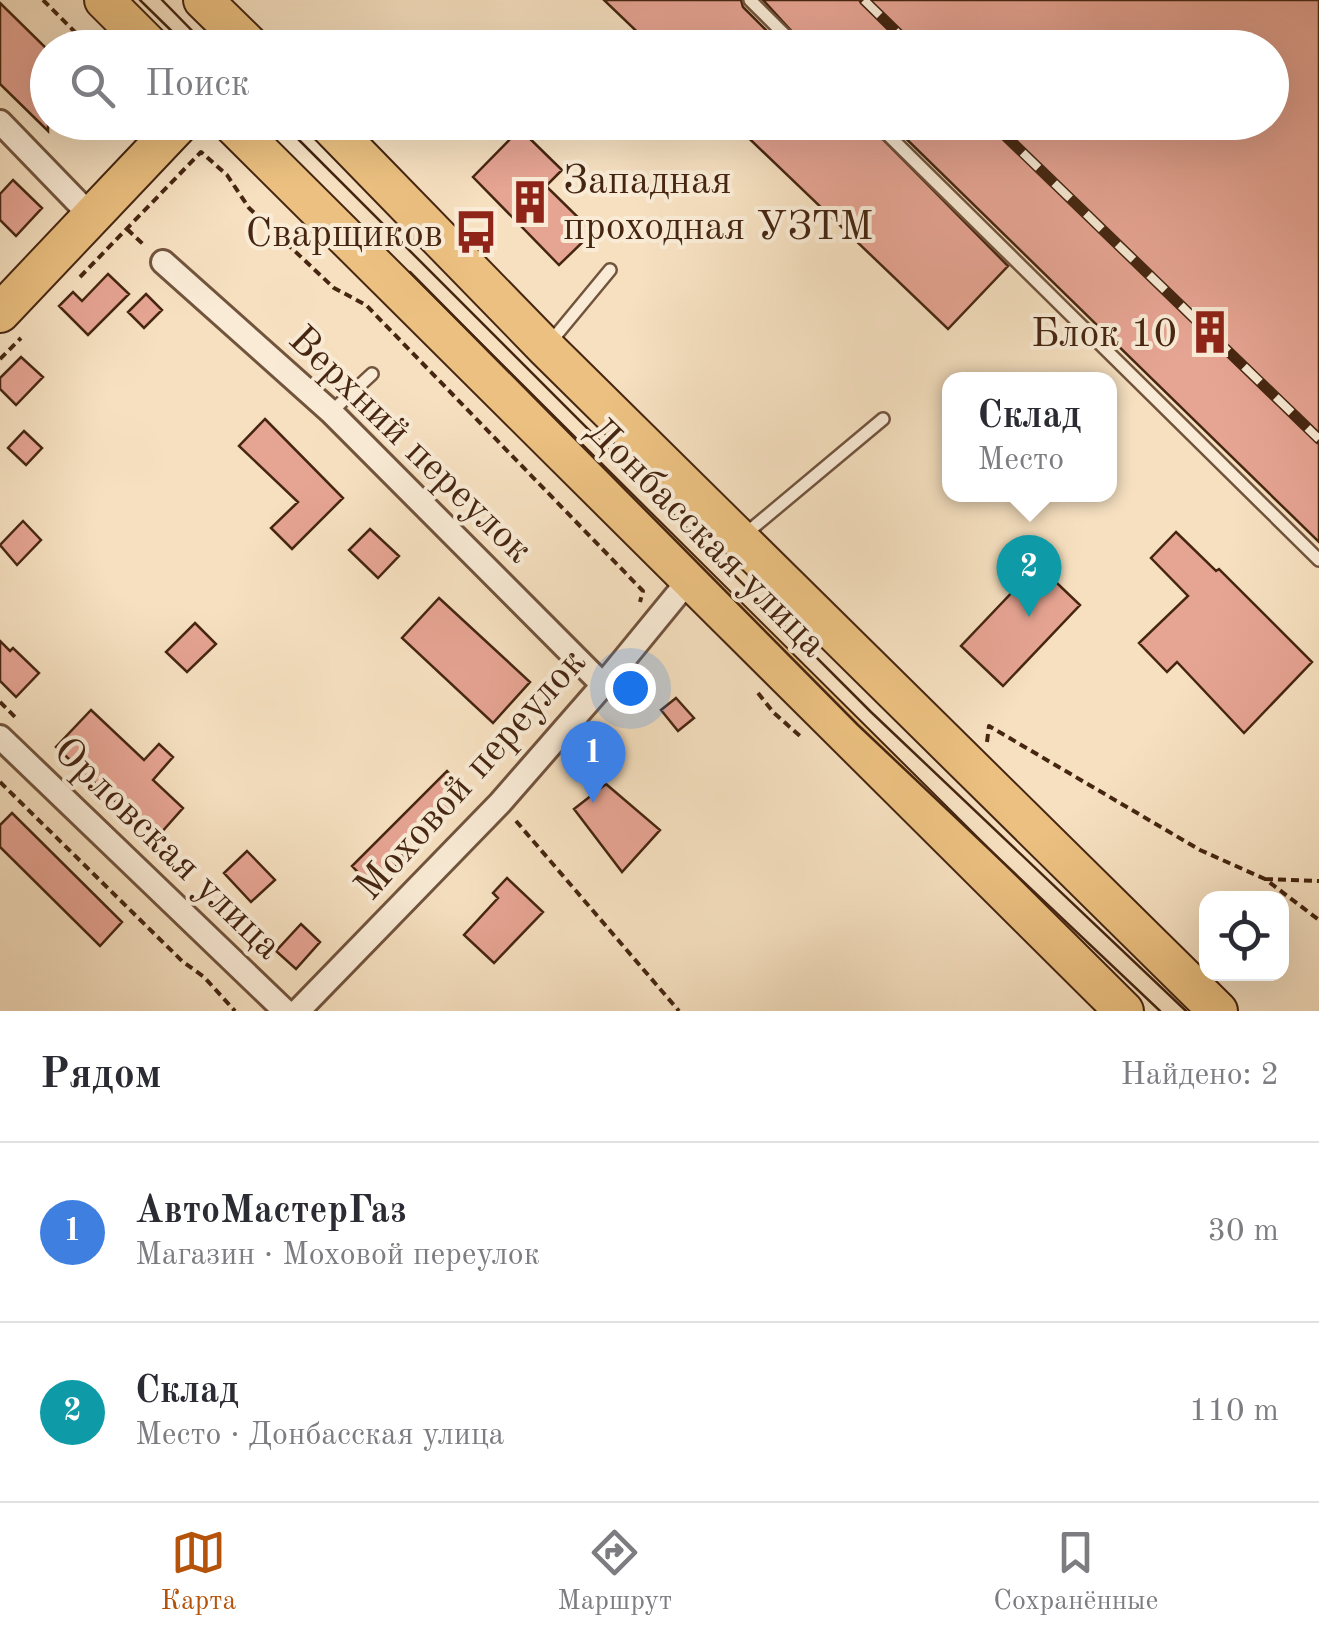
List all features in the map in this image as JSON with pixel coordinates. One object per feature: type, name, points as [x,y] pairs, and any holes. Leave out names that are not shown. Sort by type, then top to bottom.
[{"type":"main road","points":[[104,0],[134,30]]},
{"type":"main road","points":[[203,0],[234,30]]},
{"type":"main road","points":[[13,323],[92,217],[164,140]]},
{"type":"main road","name":"Донбасская улица","points":[[248,140],[1124,1011]]},
{"type":"main road","name":"Донбасская улица","points":[[344,140],[546,348],[1218,1011]]},
{"type":"street","points":[[0,122],[92,217]]},
{"type":"street","name":"Верхний переулок","points":[[163,262],[331,412],[604,685]]},
{"type":"street","name":"Моховой переулок","points":[[298,1011],[500,802],[604,685],[688,580]]},
{"type":"street","name":"Орловская улица","points":[[0,737],[285,1011]]},
{"type":"lane","points":[[750,0],[780,30]]},
{"type":"lane","points":[[893,140],[1319,560]]},
{"type":"lane","points":[[546,348],[610,270]]},
{"type":"lane","points":[[331,412],[372,374]]},
{"type":"lane","points":[[740,538],[883,418]]},
{"type":"path","points":[[43,0],[73,30]]},
{"type":"path","points":[[76,281],[201,152],[227,175],[249,208],[334,288],[366,305],[643,591],[638,614]]},
{"type":"path","points":[[0,359],[13,323]]},
{"type":"path","points":[[989,726],[1200,850],[1264,879],[1319,920]]},
{"type":"path","points":[[0,782],[235,1011]]},
{"type":"path","points":[[500,802],[679,1011]]},
{"type":"path","points":[[1264,879],[1319,881]]},
{"type":"building","points":[[604,0],[741,0],[766,30],[635,30]]},
{"type":"building","name":"Блок 10","points":[[763,0],[1319,0],[1319,542],[907,140],[1289,140],[1289,30],[790,30]]},
{"type":"building","points":[[0,3],[30,32],[30,113],[0,84]]},
{"type":"building","name":"Западная проходная УЗТМ","points":[[509,140],[531,140],[562,170],[546,186],[593,232],[559,265],[473,177]]},
{"type":"building","points":[[751,140],[884,140],[1008,266],[948,329]]},
{"type":"building","points":[[13,180],[42,208],[16,236],[0,220],[0,194]]},
{"type":"building","points":[[108,274],[129,294],[88,335],[59,306],[73,292],[82,301]]},
{"type":"building","points":[[146,294],[162,310],[144,328],[128,312]]},
{"type":"building","points":[[21,357],[43,377],[16,405],[0,389],[0,378]]},
{"type":"building","points":[[386,409],[404,427],[389,442],[371,424]]},
{"type":"building","points":[[265,419],[343,498],[292,549],[271,528],[298,502],[239,446]]},
{"type":"building","points":[[24,431],[42,448],[26,465],[8,448]]},
{"type":"building","points":[[23,521],[41,540],[17,565],[0,545]]},
{"type":"building","points":[[370,529],[399,556],[378,578],[349,550]]},
{"type":"building","points":[[1176,532],[1312,662],[1244,733],[1177,662],[1167,672],[1139,643],[1188,596],[1151,558]]},
{"type":"building","points":[[1038,565],[1080,605],[1003,686],[961,646]]},
{"type":"building","points":[[439,598],[530,682],[493,723],[402,638]]},
{"type":"building","points":[[195,623],[216,644],[187,672],[166,652]]},
{"type":"building","points":[[0,641],[39,673],[16,697],[0,681]]},
{"type":"building","points":[[676,698],[694,718],[678,731],[661,710]]},
{"type":"building","points":[[91,710],[144,760],[159,744],[173,757],[153,780],[183,808],[160,834],[129,806],[125,811],[56,747]]},
{"type":"building","points":[[447,771],[467,792],[444,814],[440,809],[397,850],[404,858],[373,888],[352,866]]},
{"type":"building","points":[[606,784],[660,830],[622,872],[574,809]]},
{"type":"building","points":[[12,813],[122,922],[100,946],[0,847],[0,825]]},
{"type":"building","points":[[247,851],[275,880],[251,902],[224,873]]},
{"type":"building","points":[[507,878],[543,912],[494,963],[464,935],[498,898],[493,893]]},
{"type":"building","points":[[301,924],[320,942],[296,969],[276,951]]},
{"type":"tram line","points":[[140,0],[171,30]]},
{"type":"tram line","points":[[162,0],[191,30]]},
{"type":"tram line","points":[[299,140],[871,712],[1186,1011]]},
{"type":"tram line","points":[[410,272],[858,725],[1160,1011]]},
{"type":"railway","points":[[864,0],[895,30]]},
{"type":"railway","points":[[1010,140],[1319,439]]},
{"type":"place","name":"Западная проходная УЗТМ","points":[[530,202]]},
{"type":"place","name":"Сварщиков","points":[[476,232]]},
{"type":"place","name":"Блок 10","points":[[1210,332]]},
{"type":"place","name":"Склад","points":[[1029,617]]},
{"type":"place","name":"АвтоМастерГаз","points":[[593,803]]}]
